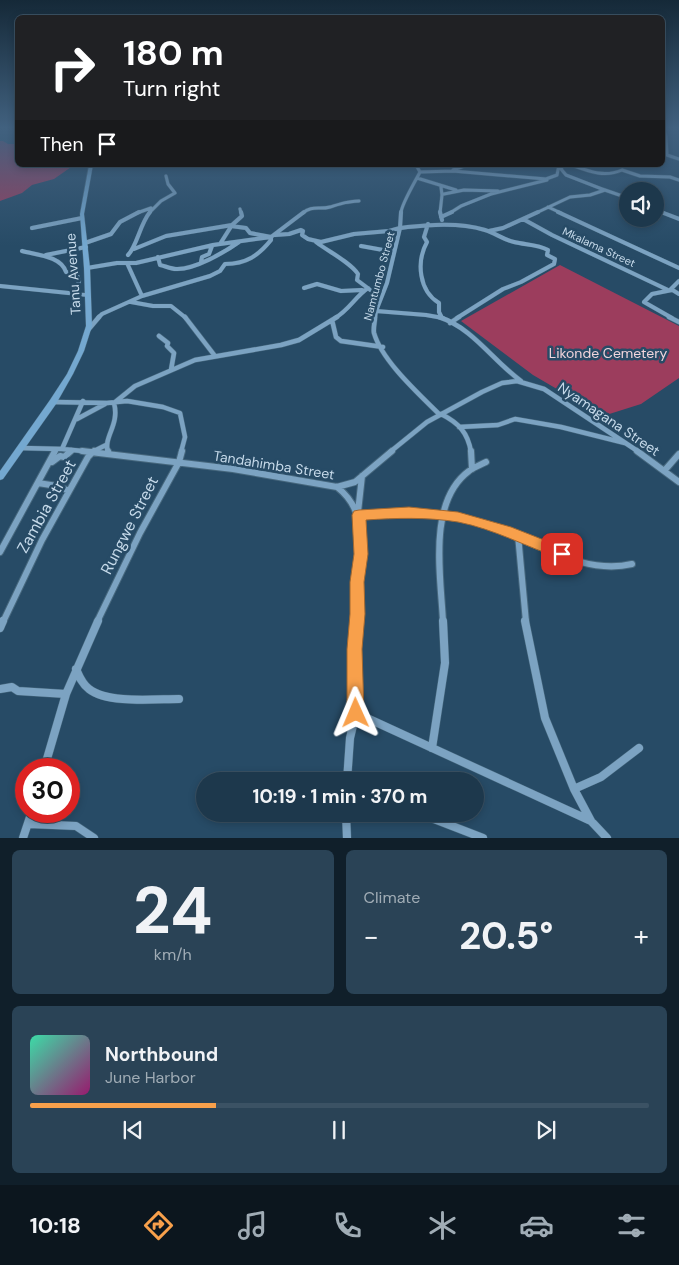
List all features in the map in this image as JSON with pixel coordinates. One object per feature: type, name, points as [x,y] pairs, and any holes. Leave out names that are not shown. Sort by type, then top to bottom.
[{"type":"street","name":"Tanu Avenue","points":[[0,477],[3,468],[53,402],[81,351],[87,331],[88,268],[82,218],[90,168]]},
{"type":"street","points":[[418,168],[420,172]]},
{"type":"street","points":[[449,176],[452,171],[459,168]]},
{"type":"street","points":[[440,217],[500,191],[516,187],[528,188],[558,174],[560,168]]},
{"type":"street","points":[[561,168],[564,173],[619,195]]},
{"type":"street","points":[[580,168],[598,174],[619,173],[622,170],[640,176],[670,177],[679,180]]},
{"type":"street","points":[[420,172],[452,171],[505,177],[550,178]]},
{"type":"street","points":[[315,242],[334,240],[355,234],[387,232],[400,228],[401,206],[408,198],[420,172]]},
{"type":"street","points":[[134,249],[136,238],[151,208],[160,200],[175,192],[168,184],[166,176]]},
{"type":"street","points":[[417,178],[441,187],[459,190],[500,191]]},
{"type":"street","points":[[441,187],[444,194],[439,212],[440,217],[451,225]]},
{"type":"street","points":[[444,194],[459,190]]},
{"type":"street","points":[[488,231],[503,228],[576,196],[590,195],[603,190]]},
{"type":"street","points":[[87,331],[102,314],[128,302],[210,276],[220,271],[225,264],[240,264],[261,254],[273,236],[308,208],[330,207],[343,202],[359,201]]},
{"type":"street","points":[[548,207],[679,268]]},
{"type":"street","points":[[43,256],[73,251],[111,234],[120,222],[142,210],[151,208]]},
{"type":"street","points":[[220,244],[232,226],[242,216],[240,209]]},
{"type":"street","points":[[664,212],[679,218]]},
{"type":"street","points":[[32,228],[82,218]]},
{"type":"street","name":"Mkalama Street","points":[[523,219],[552,235],[679,294]]},
{"type":"street","points":[[376,311],[442,318],[439,304],[427,293],[422,274],[421,256],[427,243],[424,237],[428,224]]},
{"type":"street","name":"Namtumbo Street","points":[[450,323],[504,288],[521,282],[555,262],[555,258],[547,254],[548,250],[542,246],[513,242],[488,231],[451,225],[428,224],[400,228],[384,289],[376,311],[374,332],[388,357],[406,381],[440,414],[460,427]]},
{"type":"street","points":[[128,255],[134,249],[166,236],[232,226],[246,228],[250,232],[273,236]]},
{"type":"street","points":[[88,268],[136,263],[213,245],[289,234],[301,230],[304,231],[302,235],[304,238],[315,242],[343,262],[352,265],[358,274],[357,280],[381,298]]},
{"type":"street","points":[[158,257],[160,265],[176,269],[224,253],[228,248],[237,245],[238,242]]},
{"type":"street","points":[[201,262],[202,257],[209,254],[213,245]]},
{"type":"street","points":[[361,246],[394,252]]},
{"type":"street","points":[[22,251],[60,262],[64,265],[66,272],[77,275],[79,281],[76,294]]},
{"type":"street","points":[[127,263],[133,276],[135,287],[142,296]]},
{"type":"street","points":[[679,281],[671,289],[656,292],[646,298],[644,302],[658,312],[679,322]]},
{"type":"street","points":[[304,288],[317,284],[348,291],[359,291],[368,288]]},
{"type":"street","points":[[0,286],[88,295]]},
{"type":"street","points":[[91,453],[106,445],[116,422],[117,412],[114,403],[135,386],[195,360],[301,339],[347,311],[361,293],[368,288]]},
{"type":"street","points":[[372,292],[384,289]]},
{"type":"street","points":[[128,302],[153,306],[170,306],[188,320],[205,346],[215,356]]},
{"type":"street","name":"Nyamagana Street","points":[[442,318],[470,335],[522,381],[544,390],[629,444],[679,482]]},
{"type":"street","points":[[332,320],[336,337],[341,341],[383,347]]},
{"type":"street","points":[[159,336],[168,343],[167,346],[174,353],[171,370]]},
{"type":"street","name":"Tandahimba Street","points":[[20,448],[59,449],[179,462],[233,469],[337,488],[348,485],[362,476],[420,427],[440,414],[502,384],[522,381]]},
{"type":"street","name":"Rungwe Street","points":[[48,758],[66,694],[76,669],[140,533],[179,462],[185,437],[180,413],[172,409],[142,402],[128,401],[114,403],[53,402]]},
{"type":"street","points":[[0,552],[59,449],[83,402]]},
{"type":"street","points":[[75,420],[108,403]]},
{"type":"street","points":[[460,427],[498,425],[515,419],[561,427],[629,444]]},
{"type":"street","points":[[460,427],[469,438],[472,452],[472,468]]},
{"type":"street","points":[[106,445],[109,454]]},
{"type":"street","points":[[48,467],[56,458],[64,457],[71,451]]},
{"type":"street","name":"Zambia Street","points":[[0,628],[29,564],[91,453]]},
{"type":"street","points":[[665,470],[679,454]]},
{"type":"street","points":[[432,748],[446,663],[439,542],[441,516],[462,478],[472,468],[486,462]]},
{"type":"street","points":[[348,772],[350,738],[356,713],[354,649],[357,582],[361,554],[358,513],[362,476]]},
{"type":"street","points":[[38,483],[57,486],[69,491]]},
{"type":"street","points":[[337,488],[346,494],[358,513]]},
{"type":"street","points":[[358,513],[409,513],[468,519],[518,535],[579,560],[604,567],[624,568],[632,564]]},
{"type":"street","points":[[518,535],[525,619],[545,718],[574,789],[591,821],[607,838]]},
{"type":"street","points":[[76,669],[82,682],[98,694],[119,697],[179,699]]},
{"type":"street","points":[[0,688],[12,687],[18,691],[66,694]]},
{"type":"street","points":[[356,713],[380,722],[591,821]]},
{"type":"street","points":[[574,789],[601,778],[639,748]]},
{"type":"street","points":[[346,822],[347,838]]},
{"type":"street","points":[[442,822],[483,838]]},
{"type":"street","points":[[23,838],[29,824],[68,825],[83,829],[94,838]]},
{"type":"green space","points":[[0,168],[70,168],[54,179],[32,185],[22,193],[0,201]]},
{"type":"green space","name":"Likonde Cemetery","points":[[560,265],[679,326],[679,378],[641,404],[603,416],[533,375],[461,321]]},
{"type":"route","points":[[356,713],[354,649],[357,582],[361,554],[359,515],[409,513],[458,517],[507,531],[562,554]]}]
